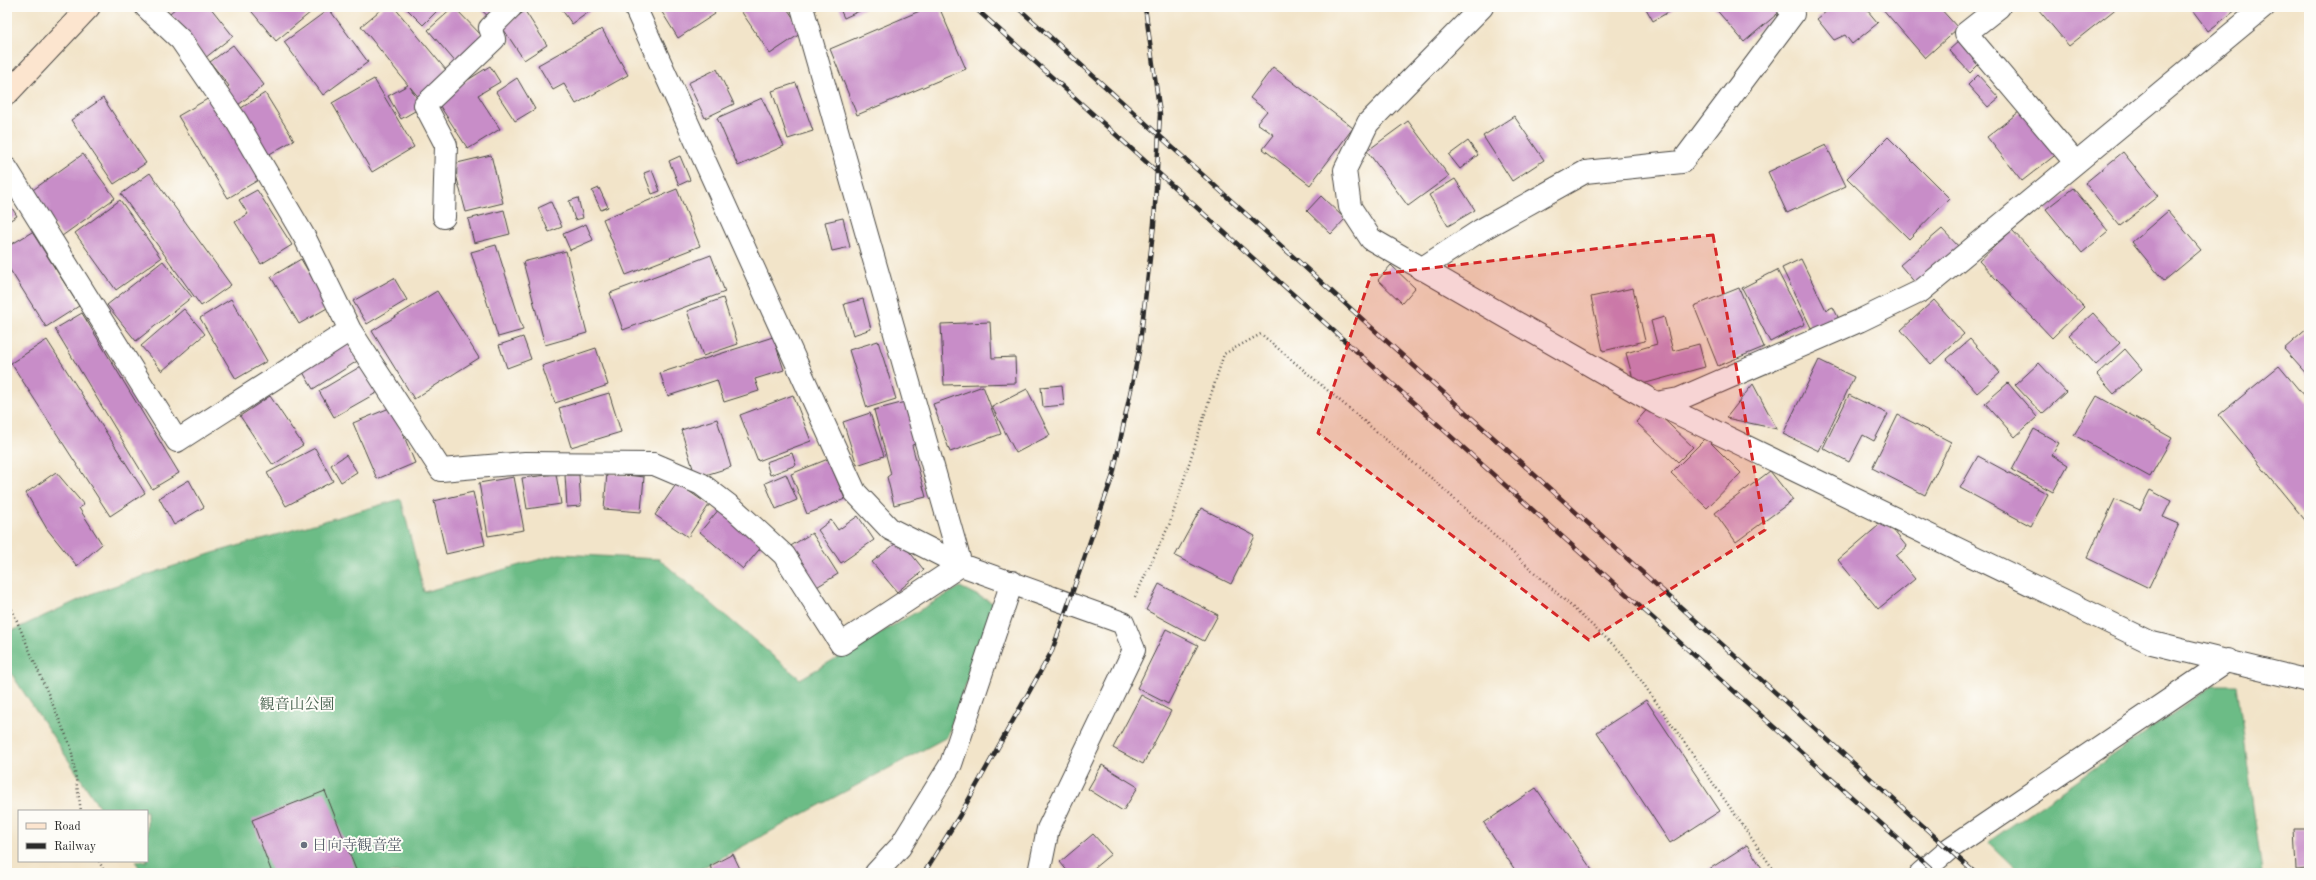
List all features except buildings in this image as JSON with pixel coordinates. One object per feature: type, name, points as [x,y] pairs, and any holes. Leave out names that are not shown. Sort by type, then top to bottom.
[{"type":"street","points":[[7,94],[89,7]]},
{"type":"street","points":[[146,7],[181,40],[237,122],[305,238],[350,330],[441,470],[525,464],[654,464],[701,484],[735,510],[784,555],[841,644],[961,565]]},
{"type":"street","points":[[444,217],[446,145],[425,105],[494,39],[490,28],[511,7]]},
{"type":"street","points":[[635,7],[855,492],[890,529],[961,565],[1123,623],[1134,650],[1048,829],[1039,873]]},
{"type":"street","points":[[802,7],[961,565]]},
{"type":"street","points":[[1482,7],[1368,122],[1345,170],[1350,207],[1371,239],[1656,403],[2152,643],[2228,660],[2256,669],[2309,681]]},
{"type":"street","points":[[1421,268],[1482,230],[1585,172],[1682,162],[1793,14],[1788,7]]},
{"type":"street","points":[[1999,7],[1966,33],[2075,162]]},
{"type":"street","points":[[1656,403],[1679,399],[1859,321],[1921,291],[2264,7]]},
{"type":"street","points":[[7,169],[177,441],[350,330]]},
{"type":"street","points":[[876,873],[900,847],[951,764],[1012,582]]},
{"type":"street","points":[[1921,873],[1949,849],[2228,660]]},
{"type":"path","points":[[1123,623],[1170,523],[1224,354],[1261,334],[1436,482],[1621,652],[1776,873]]},
{"type":"path","points":[[7,598],[71,747],[81,810]]},
{"type":"path","points":[[100,862],[105,873]]},
{"type":"highlighted area","points":[[1713,235],[1765,530],[1589,640],[1318,433],[1371,275]]},
{"type":"green space","name":"観音山公園","points":[[401,499],[424,592],[559,554],[659,559],[800,679],[960,587],[995,604],[947,737],[693,873],[143,873],[136,862],[148,862],[148,810],[101,810],[7,667],[7,633],[96,592],[213,553]]},
{"type":"green space","points":[[2214,685],[2237,685],[2262,873],[2020,873],[1988,842]]},
{"type":"railway","points":[[974,7],[1936,873]]},
{"type":"railway","points":[[1017,7],[1975,873]]},
{"type":"railway","points":[[924,873],[960,815],[1052,651],[1113,475],[1139,351],[1154,224],[1160,114],[1145,7]]},
{"type":"place","name":"日向寺観音堂","points":[[304,845]]}]
